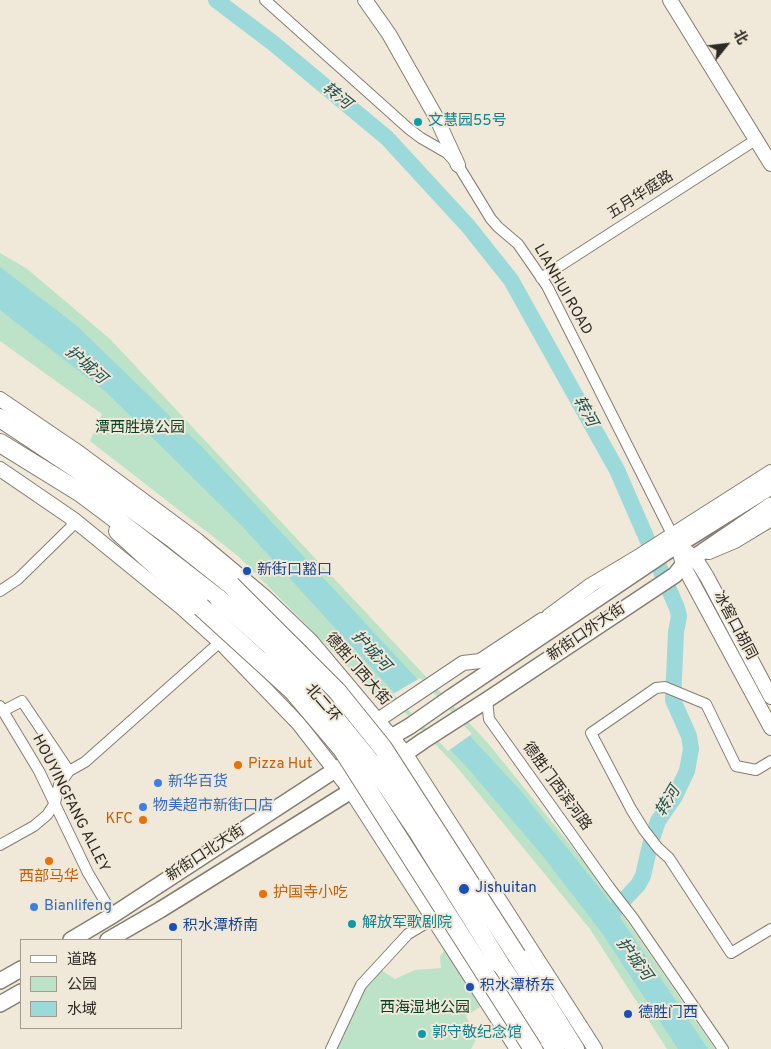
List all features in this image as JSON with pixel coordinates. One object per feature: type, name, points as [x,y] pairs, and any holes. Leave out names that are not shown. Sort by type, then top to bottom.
[{"type":"highway","name":"北二环","points":[[0,418],[86,475],[172,538],[231,585],[337,691],[382,748],[575,1049]]},
{"type":"highway","name":"北二环","points":[[0,443],[80,494],[159,551],[219,599],[270,645],[329,711],[373,765],[418,832],[555,1049]]},
{"type":"highway","points":[[80,494],[126,540],[292,690],[342,749],[533,1049]]},
{"type":"main road","name":"新街口外大街","points":[[392,737],[525,650],[675,539],[771,486]]},
{"type":"main road","points":[[684,566],[771,505]]},
{"type":"main road","name":"新街口外大街","points":[[405,753],[656,587],[684,566]]},
{"type":"main road","name":"新街口北大街","points":[[73,939],[113,915],[335,770],[392,737]]},
{"type":"main road","name":"新街口北大街","points":[[110,939],[160,910],[351,791],[405,753]]},
{"type":"main road","points":[[0,981],[20,970]]},
{"type":"main road","points":[[0,1004],[20,993]]},
{"type":"street","name":"LIANHUI ROAD","points":[[265,0],[409,129],[447,153],[458,165],[493,222],[518,244],[541,278],[570,331],[675,539]]},
{"type":"street","points":[[365,0],[389,34],[436,117],[458,165]]},
{"type":"street","points":[[670,0],[771,164]]},
{"type":"street","name":"五月华庭路","points":[[541,278],[756,139]]},
{"type":"street","name":"德胜门西大街","points":[[0,399],[75,450],[198,541],[265,597],[311,641],[405,753],[595,1049]]},
{"type":"street","points":[[0,469],[73,519],[181,607],[220,642],[299,724],[351,791],[517,1049]]},
{"type":"street","points":[[684,566],[675,539],[771,472]]},
{"type":"street","points":[[0,591],[18,580],[71,527],[73,519]]},
{"type":"street","name":"新街口外大街","points":[[684,566],[735,541],[771,519]]},
{"type":"street","name":"新街口外大街","points":[[378,720],[464,663],[480,661],[549,616],[591,585],[644,561]]},
{"type":"street","name":"冰窖口胡同","points":[[684,566],[707,577],[771,697]]},
{"type":"street","name":"冰窖口胡同","points":[[684,566],[771,728]]},
{"type":"street","points":[[0,844],[34,826],[47,816],[55,804],[58,785],[69,772],[85,762],[220,642],[265,597]]},
{"type":"street","name":"新街口外大街","points":[[525,650],[549,616]]},
{"type":"street","points":[[771,761],[756,770],[736,766],[706,704],[665,687],[656,688],[591,733],[644,830],[658,848],[669,858],[731,953],[771,929]]},
{"type":"street","name":"德胜门西滨河路","points":[[487,700],[489,719],[633,918],[723,1049]]},
{"type":"street","points":[[2,708],[22,701],[69,772]]},
{"type":"street","name":"HOUYINGFANG ALLEY","points":[[2,708],[39,771],[88,873],[113,915]]},
{"type":"street","points":[[351,791],[399,827],[540,1049]]},
{"type":"street","points":[[449,943],[457,916],[495,893]]},
{"type":"street","points":[[331,1049],[361,985],[408,934],[433,919]]},
{"type":"green space","name":"潭西胜境公园","points":[[0,253],[26,268],[110,339],[487,742],[597,878],[715,1049],[667,1049],[590,929],[456,766],[384,691],[375,694],[238,556],[90,441],[102,414],[0,341]]},
{"type":"green space","name":"西海湿地公园","points":[[445,949],[483,1005],[466,1016],[477,1038],[471,1049],[337,1049],[365,987],[381,970],[395,979],[415,970],[441,968],[440,957]]},
{"type":"water","name":"护城河","points":[[0,267],[76,325],[203,448],[520,790],[605,895],[708,1049],[678,1049],[602,933],[542,855],[465,765],[387,685],[242,526],[106,392],[0,310]]},
{"type":"pier","points":[[420,678],[472,734],[448,751],[393,694]]},
{"type":"waterway","name":"转河","points":[[216,0],[273,43],[387,138],[468,226],[511,280],[617,470],[677,608],[679,616],[676,632],[673,700],[689,736],[691,749],[687,771],[674,798],[658,821],[643,876],[638,885],[604,921]]},
{"type":"place","name":"文慧园55号","points":[[418,122]]},
{"type":"place","name":"新街口豁口","points":[[247,571]]},
{"type":"place","name":"Pizza Hut","points":[[238,765]]},
{"type":"place","name":"新华百货","points":[[158,783]]},
{"type":"place","name":"物美超市新街口店","points":[[143,807]]},
{"type":"place","name":"KFC","points":[[143,820]]},
{"type":"place","name":"西部马华","points":[[49,861]]},
{"type":"place","name":"Jishuitan","points":[[464,889]]},
{"type":"place","name":"护国寺小吃","points":[[263,894]]},
{"type":"place","name":"Bianlifeng","points":[[34,907]]},
{"type":"place","name":"解放军歌剧院","points":[[352,924]]},
{"type":"place","name":"积水潭桥南","points":[[173,927]]},
{"type":"place","name":"积水潭桥东","points":[[470,987]]},
{"type":"place","name":"德胜门西","points":[[628,1014]]},
{"type":"place","name":"郭守敬纪念馆","points":[[422,1034]]}]
